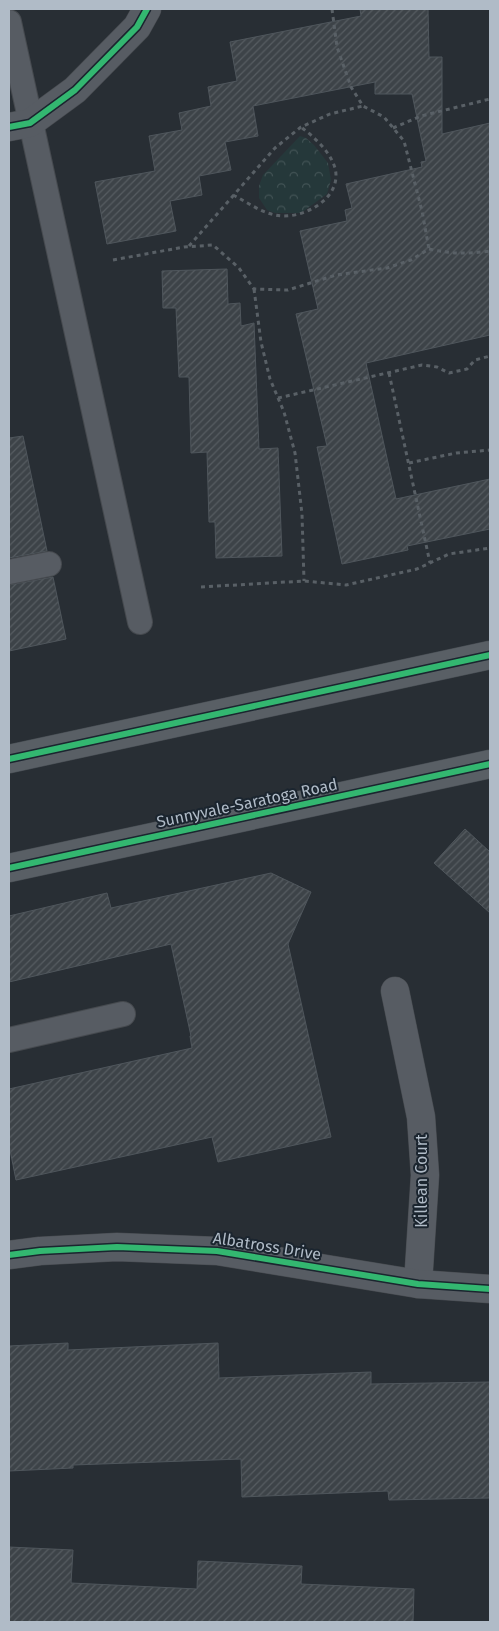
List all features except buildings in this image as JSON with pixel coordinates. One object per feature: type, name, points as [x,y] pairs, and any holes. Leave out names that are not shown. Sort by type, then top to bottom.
[{"type":"main road","points":[[9,759],[490,655]]},
{"type":"main road","name":"Sunnyvale-Saratoga Road","points":[[9,868],[490,764]]},
{"type":"street","points":[[20,125],[75,90],[137,27],[147,9]]},
{"type":"street","name":"Killean Court","points":[[395,991],[421,1117],[425,1175],[418,1284]]},
{"type":"street","name":"Albatross Drive","points":[[9,1255],[40,1250],[117,1247],[217,1251],[418,1284],[490,1288]]},
{"type":"lane","points":[[9,22],[20,125],[140,622]]},
{"type":"lane","points":[[9,572],[49,564]]},
{"type":"lane","points":[[9,1040],[123,1014]]},
{"type":"path","points":[[332,9],[337,47],[351,87],[363,106],[384,117],[404,141],[430,249]]},
{"type":"path","points":[[393,128],[421,116],[490,99]]},
{"type":"path","points":[[188,246],[275,148],[301,127],[330,114],[363,106]]},
{"type":"path","points":[[234,195],[275,216],[290,217],[305,213],[324,200],[333,189],[336,181],[335,170],[331,158],[325,150],[301,127]]},
{"type":"path","points":[[113,260],[188,246],[213,245],[239,268],[254,289],[261,342],[270,379],[284,412],[295,453],[302,514],[304,582]]},
{"type":"path","points":[[254,289],[288,290],[336,275],[387,268],[411,260],[430,249],[450,254],[490,251]]},
{"type":"path","points":[[278,398],[422,366],[437,367],[449,373],[466,369],[475,360],[490,356]]},
{"type":"path","points":[[389,373],[430,563]]},
{"type":"path","points":[[409,462],[456,453],[490,450]]},
{"type":"path","points":[[201,587],[304,582],[346,585],[417,570],[449,554],[490,548]]},
{"type":"green space","points":[[300,136],[306,138],[314,145],[328,163],[331,180],[327,194],[301,213],[275,213],[267,210],[259,198],[259,186],[263,175]]},
{"type":"cycle path","points":[[9,127],[30,123],[75,90],[137,27],[147,9]]},
{"type":"cycle path","points":[[9,759],[490,655]]},
{"type":"cycle path","points":[[9,868],[490,764]]},
{"type":"cycle path","points":[[9,1255],[40,1251],[117,1247],[217,1251],[418,1284],[490,1289]]}]
